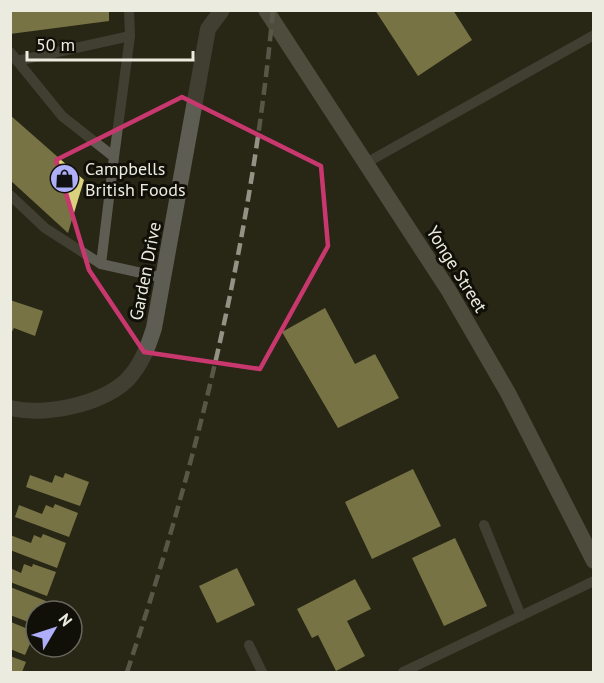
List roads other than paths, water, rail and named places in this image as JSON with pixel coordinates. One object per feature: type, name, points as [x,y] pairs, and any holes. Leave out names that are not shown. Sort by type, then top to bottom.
[{"type":"main road","name":"Yonge Street","points":[[266,10],[449,291],[489,358],[594,561]]},
{"type":"street","name":"Garden Drive","points":[[10,408],[38,411],[86,403],[106,394],[126,380],[144,357],[154,328],[164,278],[208,29],[222,10]]},
{"type":"lane","points":[[101,264],[130,36],[129,10]]},
{"type":"lane","points":[[366,163],[594,35]]},
{"type":"lane","points":[[114,157],[62,116],[14,57],[130,36]]},
{"type":"lane","points":[[10,195],[45,228],[101,264],[164,278]]},
{"type":"lane","points":[[484,525],[521,616]]},
{"type":"lane","points":[[403,672],[594,581]]},
{"type":"lane","points":[[249,645],[262,672]]},
{"type":"railway","points":[[127,672],[177,510],[219,346],[237,263],[251,179],[264,95],[273,10]]},
{"type":"place","name":"Campbells British Foods","points":[[64,178]]}]
